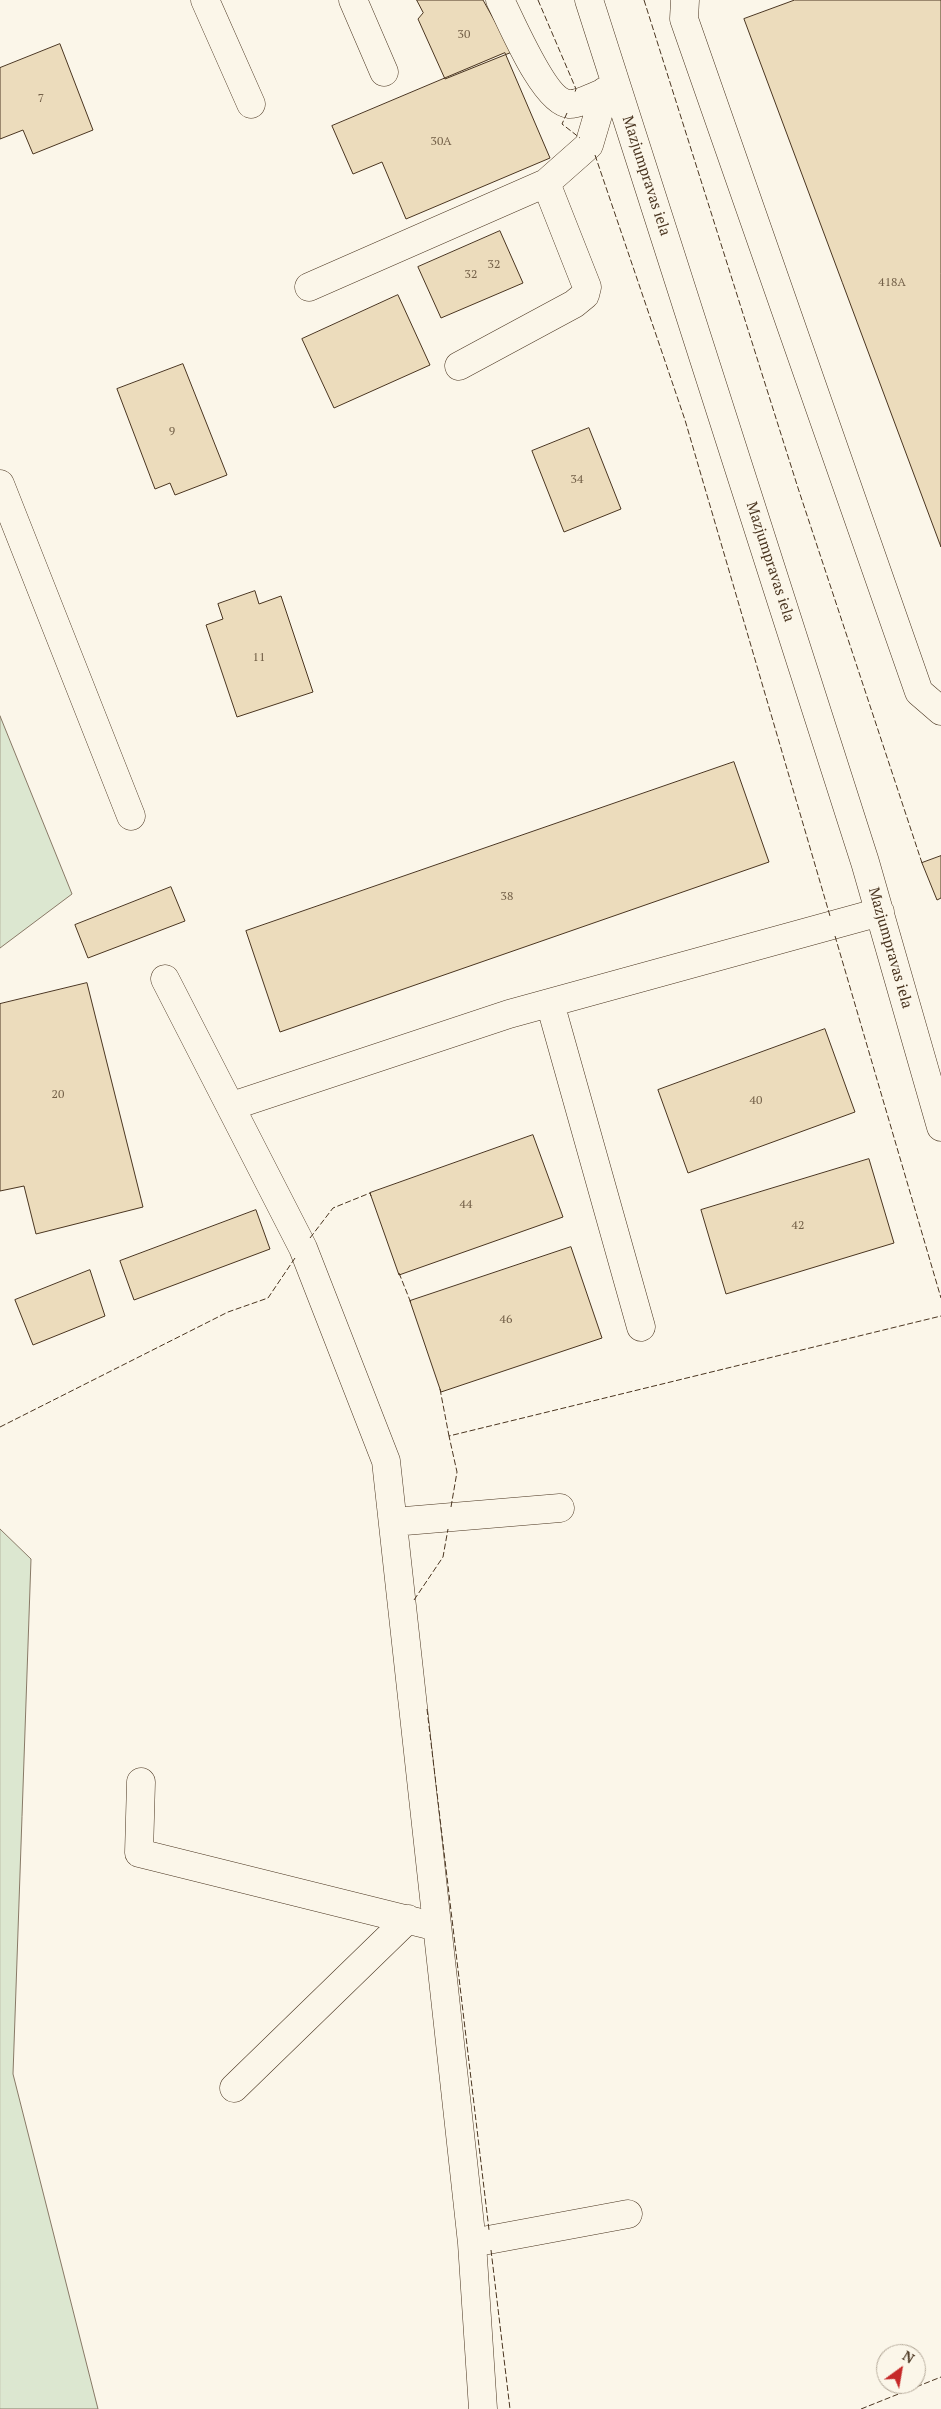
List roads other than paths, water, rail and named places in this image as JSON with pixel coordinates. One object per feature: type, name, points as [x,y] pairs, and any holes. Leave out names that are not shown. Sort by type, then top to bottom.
[{"type":"street","points":[[205,0],[251,104]]},
{"type":"street","points":[[353,0],[384,72]]},
{"type":"street","points":[[500,0],[537,72],[559,101],[570,104],[611,89]]},
{"type":"street","name":"Mazjumpravas iela","points":[[589,0],[611,89],[880,912],[941,1127]]},
{"type":"street","points":[[685,0],[684,19],[919,692],[941,711]]},
{"type":"street","points":[[309,287],[546,183],[589,145],[611,89]]},
{"type":"street","points":[[459,366],[574,304],[585,295],[587,287],[546,183]]},
{"type":"street","points":[[0,484],[131,816]]},
{"type":"street","points":[[232,1106],[509,1014],[880,912]]},
{"type":"street","points":[[166,979],[303,1248],[386,1461],[472,2243],[483,2409]]},
{"type":"street","points":[[550,1003],[641,1327]]},
{"type":"street","points":[[393,1522],[560,1508]]},
{"type":"street","points":[[141,1782],[139,1853],[437,1927]]},
{"type":"street","points":[[234,2088],[408,1919]]},
{"type":"street","points":[[472,2243],[628,2214]]}]
